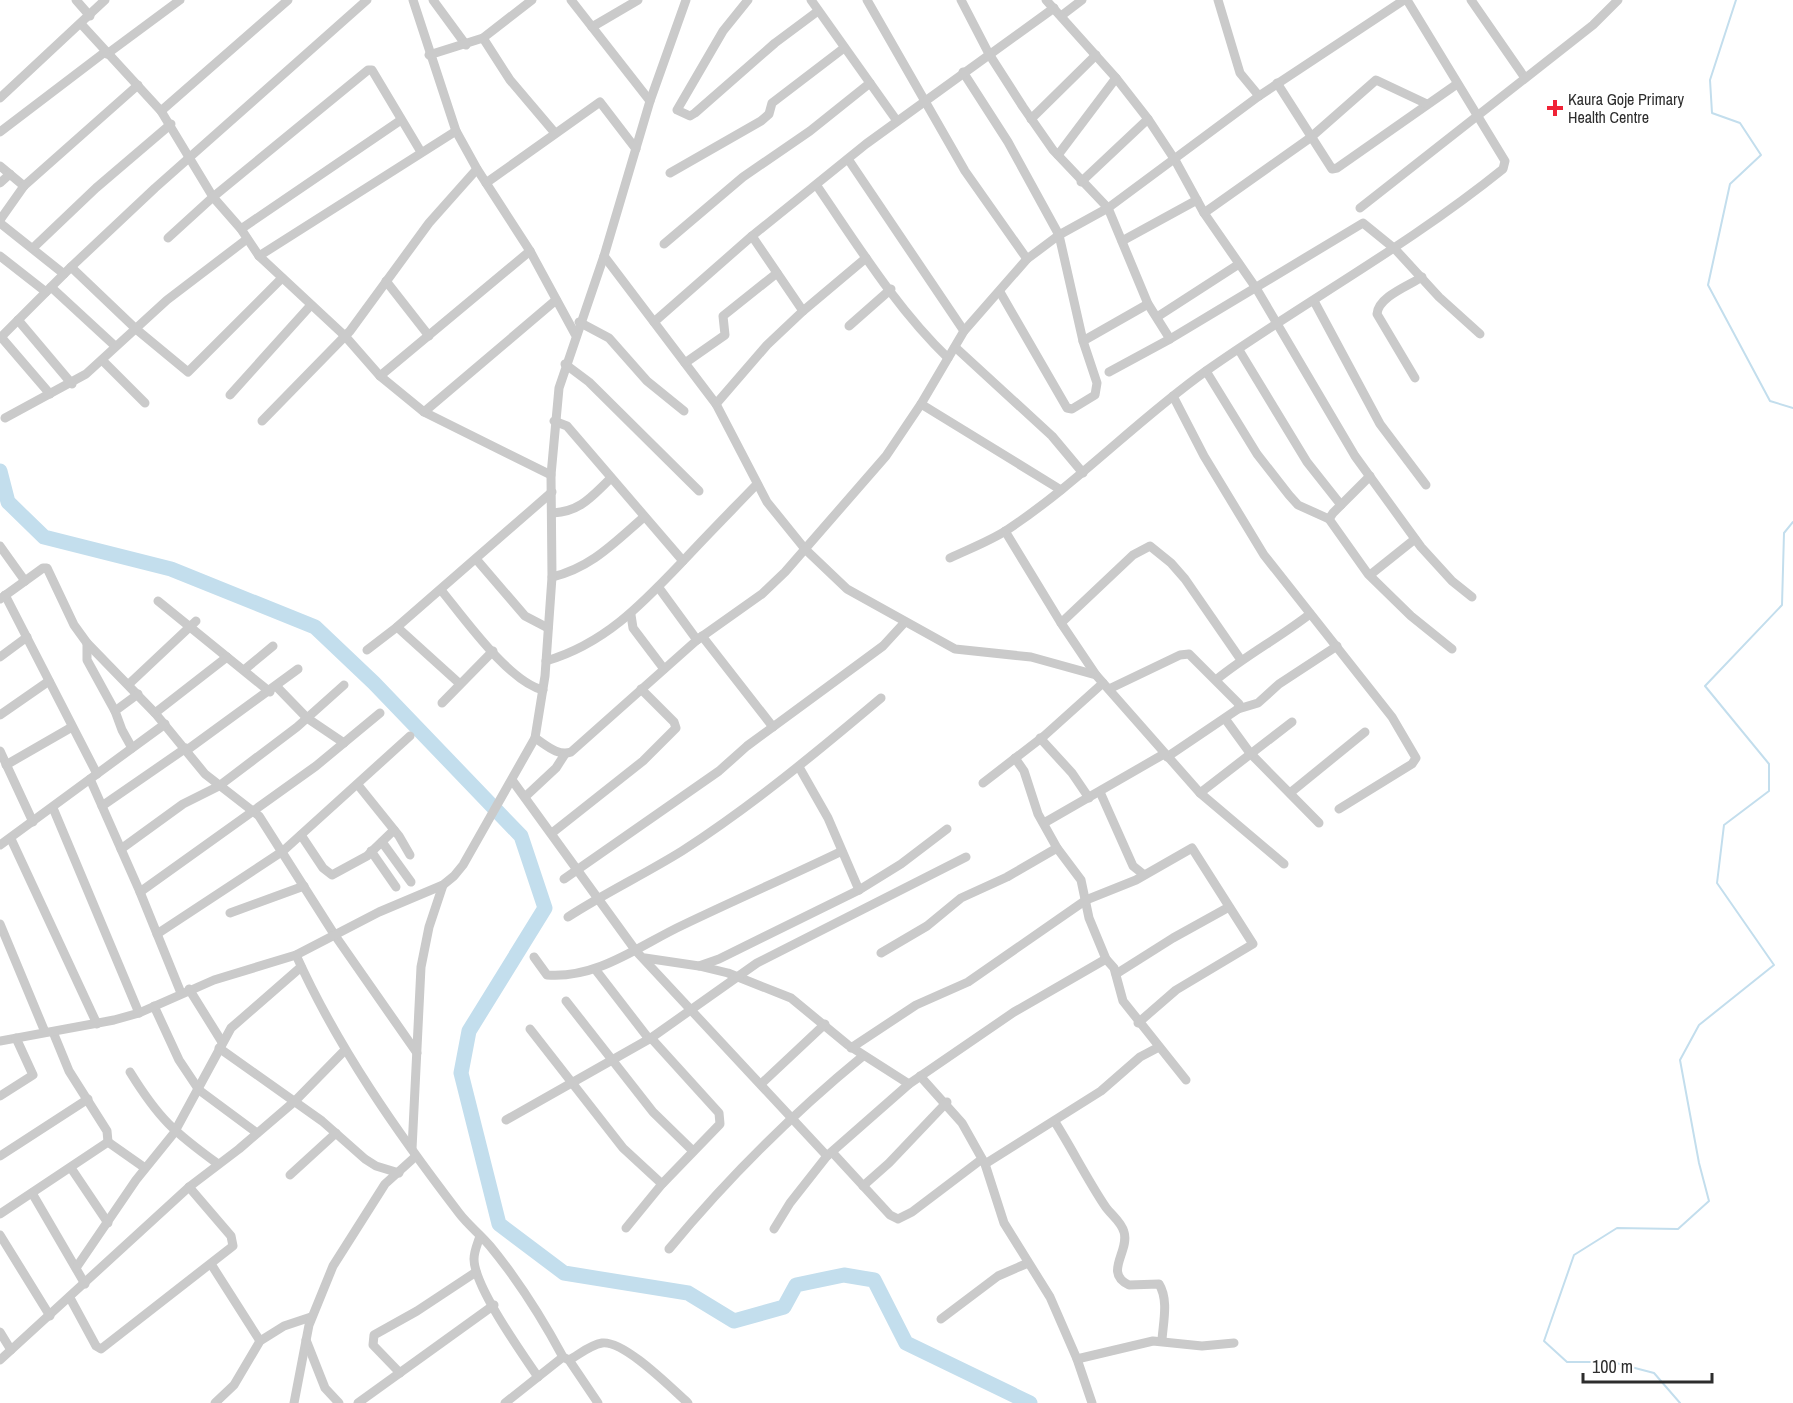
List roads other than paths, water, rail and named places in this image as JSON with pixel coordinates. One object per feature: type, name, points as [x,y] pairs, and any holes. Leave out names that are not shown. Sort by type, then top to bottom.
[{"type":"street","points":[[76,0],[90,16]]},
{"type":"street","points":[[0,98],[82,25],[105,0]]},
{"type":"street","points":[[0,132],[180,0]]},
{"type":"street","points":[[161,111],[288,0]]},
{"type":"street","points":[[51,394],[1,338],[67,270],[366,0]]},
{"type":"street","points":[[413,0],[429,55],[456,131],[477,169],[530,251],[575,334]]},
{"type":"street","points":[[433,0],[466,45]]},
{"type":"street","points":[[514,0],[521,8]]},
{"type":"street","points":[[429,55],[483,38],[532,0]]},
{"type":"street","points":[[571,0],[650,101]]},
{"type":"street","points":[[592,27],[638,0]]},
{"type":"street","points":[[0,1040],[97,1024],[139,1012],[185,991],[296,955],[334,934],[443,885],[459,871],[535,738],[543,690],[552,577],[551,475],[554,421],[575,334],[604,256],[650,101],[686,0]]},
{"type":"street","points":[[748,0],[723,31],[677,110],[690,116],[695,113],[775,43],[818,11]]},
{"type":"street","points":[[810,0],[897,121]]},
{"type":"street","points":[[867,0],[965,171],[1027,259]]},
{"type":"street","points":[[961,0],[989,54],[1031,119],[1081,182],[1108,208],[1148,304],[1170,339]]},
{"type":"street","points":[[1046,0],[1096,54],[1148,119],[1175,159],[1204,213],[1256,288],[1355,456],[1415,539],[1452,581],[1472,597]]},
{"type":"street","points":[[1061,16],[1082,0]]},
{"type":"street","points":[[1218,0],[1240,73],[1259,96]]},
{"type":"street","points":[[526,796],[556,768],[565,754],[700,638],[762,594],[805,549],[886,456],[921,404],[964,331],[1027,259],[1059,235],[1108,208],[1277,83],[1406,0],[1505,161],[1503,169],[1454,209],[1206,371],[1173,396],[1083,473],[1005,531],[950,558]]},
{"type":"street","points":[[1471,0],[1525,78]]},
{"type":"street","points":[[1360,208],[1593,25],[1618,0]]},
{"type":"street","points":[[654,322],[752,236],[848,159],[963,72],[1054,8]]},
{"type":"street","points":[[82,25],[171,124],[213,197],[241,229],[259,256],[345,336],[380,376],[424,412],[551,475]]},
{"type":"street","points":[[483,38],[510,80],[555,133]]},
{"type":"street","points":[[670,173],[761,121],[769,114],[772,103],[844,48]]},
{"type":"street","points":[[1031,119],[1096,54]]},
{"type":"street","points":[[168,238],[213,197],[368,70],[372,70],[421,152]]},
{"type":"street","points":[[963,72],[1016,157],[1059,235],[1083,341],[1097,382],[1096,390],[1084,402],[1069,410],[1057,396],[1000,292]]},
{"type":"street","points":[[1058,155],[1116,78]]},
{"type":"street","points":[[1204,213],[1313,136],[1376,80],[1379,79],[1427,104]]},
{"type":"street","points":[[664,244],[743,177],[810,131],[870,83]]},
{"type":"street","points":[[1277,83],[1313,136],[1329,167],[1336,168],[1457,84]]},
{"type":"street","points":[[138,85],[24,186],[0,222],[33,248],[67,270],[188,372],[282,278]]},
{"type":"street","points":[[486,183],[600,102],[636,149]]},
{"type":"street","points":[[1081,182],[1148,119]]},
{"type":"street","points":[[241,229],[401,120]]},
{"type":"street","points":[[33,248],[96,188],[171,124]]},
{"type":"street","points":[[259,256],[456,131]]},
{"type":"street","points":[[848,159],[964,331]]},
{"type":"street","points":[[0,166],[24,186]]},
{"type":"street","points":[[262,421],[345,336],[429,223],[477,169]]},
{"type":"street","points":[[0,183],[10,174]]},
{"type":"street","points":[[817,186],[866,258],[922,331],[948,358]]},
{"type":"street","points":[[1122,241],[1197,200]]},
{"type":"street","points":[[1109,372],[1170,339],[1363,223],[1395,249],[1455,313],[1465,319],[1480,334]]},
{"type":"street","points":[[752,236],[802,311]]},
{"type":"street","points":[[5,418],[72,384],[102,360],[167,300],[247,239]]},
{"type":"street","points":[[380,376],[530,251]]},
{"type":"street","points":[[0,256],[49,289],[115,346]]},
{"type":"street","points":[[604,256],[716,404],[767,502],[805,549],[847,589],[955,649],[1031,657],[1096,675]]},
{"type":"street","points":[[716,404],[767,345],[802,311],[866,258]]},
{"type":"street","points":[[1157,317],[1239,264]]},
{"type":"street","points":[[685,363],[725,335],[723,316],[777,273]]},
{"type":"street","points":[[1415,378],[1377,314],[1377,307],[1422,277]]},
{"type":"street","points":[[386,281],[429,336]]},
{"type":"street","points":[[849,326],[891,289]]},
{"type":"street","points":[[424,412],[556,300]]},
{"type":"street","points":[[1314,301],[1380,424],[1426,485]]},
{"type":"street","points":[[1083,341],[1148,304]]},
{"type":"street","points":[[230,395],[311,305]]},
{"type":"street","points":[[18,320],[72,384]]},
{"type":"street","points":[[0,322],[9,329]]},
{"type":"street","points":[[579,322],[609,338],[647,381],[684,411]]},
{"type":"street","points":[[955,347],[1030,414],[1083,473]]},
{"type":"street","points":[[1239,350],[1307,462],[1341,505]]},
{"type":"street","points":[[102,360],[145,403]]},
{"type":"street","points":[[566,364],[589,382],[699,491]]},
{"type":"street","points":[[1206,371],[1278,483],[1298,505],[1329,519],[1343,543],[1370,575],[1411,616],[1452,649]]},
{"type":"street","points":[[1173,396],[1204,456],[1264,555],[1392,717],[1416,758],[1412,764],[1339,810]]},
{"type":"street","points":[[921,404],[1061,490]]},
{"type":"street","points":[[554,421],[567,426],[683,561]]},
{"type":"street","points":[[1329,519],[1370,476]]},
{"type":"street","points":[[553,513],[571,512],[578,508],[611,478]]},
{"type":"street","points":[[546,661],[567,655],[589,644],[631,615],[758,484]]},
{"type":"street","points":[[367,650],[441,590],[552,492]]},
{"type":"street","points":[[552,577],[570,573],[594,560],[644,517]]},
{"type":"street","points":[[1005,531],[1061,623],[1096,675],[1200,793],[1284,864]]},
{"type":"street","points":[[1370,575],[1415,539]]},
{"type":"street","points":[[0,546],[25,581]]},
{"type":"street","points":[[1061,623],[1132,555],[1150,546],[1171,563],[1185,579],[1241,660]]},
{"type":"street","points":[[476,559],[525,616],[548,628]]},
{"type":"street","points":[[399,1173],[376,1166],[220,1045],[185,991],[157,934],[102,806],[94,777],[72,727],[27,637],[2,597],[47,568],[74,625],[87,643],[129,684],[165,724],[196,765],[219,786],[259,816],[334,934],[417,1053]]},
{"type":"street","points":[[659,588],[773,727]]},
{"type":"street","points":[[441,590],[515,675],[531,687],[543,690]]},
{"type":"street","points":[[158,601],[193,624],[227,657],[344,743]]},
{"type":"street","points":[[1216,680],[1241,660],[1270,645],[1310,614]]},
{"type":"street","points":[[631,615],[633,628],[664,669]]},
{"type":"street","points":[[564,879],[718,771],[773,727],[883,646],[905,622]]},
{"type":"street","points":[[129,684],[193,624]]},
{"type":"street","points":[[397,627],[460,684]]},
{"type":"street","points":[[0,657],[27,637]]},
{"type":"street","points":[[87,643],[87,660],[132,748]]},
{"type":"street","points":[[244,670],[273,646]]},
{"type":"street","points":[[1044,823],[1166,756],[1226,720],[1238,709],[1258,703],[1279,684],[1337,646]]},
{"type":"street","points":[[442,703],[493,651]]},
{"type":"street","points":[[983,783],[1106,686],[1180,655],[1189,654],[1239,704],[1238,709]]},
{"type":"street","points":[[155,713],[227,657]]},
{"type":"street","points":[[102,806],[273,689],[298,669]]},
{"type":"street","points":[[0,715],[49,681]]},
{"type":"street","points":[[121,849],[183,804],[219,786],[307,718],[345,685]]},
{"type":"street","points":[[552,833],[643,761],[676,728],[674,722],[641,689]]},
{"type":"street","points":[[115,711],[138,694]]},
{"type":"street","points":[[568,917],[682,850],[799,767],[881,698]]},
{"type":"street","points":[[140,892],[253,811],[380,713]]},
{"type":"street","points":[[1226,720],[1250,753],[1319,823]]},
{"type":"street","points":[[1200,793],[1292,722]]},
{"type":"street","points":[[0,845],[165,724]]},
{"type":"street","points":[[6,765],[72,727]]},
{"type":"street","points":[[1290,793],[1365,732]]},
{"type":"street","points":[[157,934],[283,851],[410,736]]},
{"type":"street","points":[[535,738],[565,754]]},
{"type":"street","points":[[1040,738],[1072,772],[1089,798]]},
{"type":"street","points":[[0,751],[33,822]]},
{"type":"street","points":[[1015,758],[1057,848],[1081,880],[1089,918],[1106,959],[1116,974],[1123,1001],[1138,1023],[1186,1080]]},
{"type":"street","points":[[799,767],[828,818],[840,852],[859,890]]},
{"type":"street","points":[[512,780],[526,796],[576,871],[636,951],[645,958],[791,1118],[863,1186],[890,1215],[898,1219],[912,1212],[983,1162],[1055,1122],[1111,1084],[1140,1058],[1159,1047]]},
{"type":"street","points":[[358,785],[410,855]]},
{"type":"street","points":[[1100,792],[1133,866],[1143,874]]},
{"type":"street","points":[[53,808],[139,1012]]},
{"type":"street","points":[[699,966],[859,890],[901,864],[947,829]]},
{"type":"street","points":[[301,835],[323,868],[332,875],[371,852],[394,831]]},
{"type":"street","points":[[11,838],[97,1024]]},
{"type":"street","points":[[382,842],[411,882]]},
{"type":"street","points":[[881,953],[927,926],[961,898],[1007,877],[1057,848]]},
{"type":"street","points":[[851,1048],[916,1005],[968,982],[1086,900],[1192,848],[1252,944],[1176,990],[1138,1023]]},
{"type":"street","points":[[371,852],[396,887]]},
{"type":"street","points":[[534,957],[548,975],[595,969],[840,852]]},
{"type":"street","points":[[506,1120],[650,1038],[777,952],[843,921],[966,857]]},
{"type":"street","points":[[294,1403],[311,1317],[333,1266],[385,1184],[399,1173],[414,1153],[421,967],[429,927],[443,885]]},
{"type":"street","points":[[230,913],[304,886]]},
{"type":"street","points":[[1116,974],[1229,907]]},
{"type":"street","points":[[0,924],[49,1032],[69,1071],[107,1131],[108,1142]]},
{"type":"street","points":[[296,955],[345,1050],[414,1153],[469,1227],[508,1268],[598,1403]]},
{"type":"street","points":[[645,958],[699,966],[740,977],[791,998],[851,1048],[909,1084]]},
{"type":"street","points":[[774,1229],[790,1203],[829,1154],[909,1084],[1014,1011],[1106,959]]},
{"type":"street","points":[[76,1268],[146,1168],[174,1133],[199,1090],[220,1045],[238,1021],[301,967]]},
{"type":"street","points":[[595,969],[650,1038],[722,1119],[720,1124],[662,1184],[626,1228]]},
{"type":"street","points":[[566,1001],[653,1112],[693,1150]]},
{"type":"street","points":[[154,1006],[179,1060],[199,1090],[257,1133]]},
{"type":"street","points":[[760,1084],[825,1024]]},
{"type":"street","points":[[530,1029],[628,1154],[662,1184]]},
{"type":"street","points":[[0,1096],[33,1075],[16,1038]]},
{"type":"street","points":[[0,1360],[189,1187],[295,1101],[345,1050]]},
{"type":"street","points":[[669,1249],[747,1160],[862,1056]]},
{"type":"street","points":[[130,1072],[153,1110],[174,1133],[218,1164]]},
{"type":"street","points":[[920,1076],[946,1102],[962,1123],[983,1162],[1004,1223],[1050,1297],[1077,1359],[1092,1403]]},
{"type":"street","points":[[0,1156],[88,1100]]},
{"type":"street","points":[[863,1186],[946,1102]]},
{"type":"street","points":[[1055,1122],[1104,1205],[1124,1230],[1125,1239],[1116,1269],[1117,1275],[1129,1285],[1159,1284],[1163,1290],[1165,1301],[1162,1340]]},
{"type":"street","points":[[290,1175],[336,1133]]},
{"type":"street","points":[[0,1214],[108,1142]]},
{"type":"street","points":[[108,1142],[146,1168]]},
{"type":"street","points":[[71,1168],[108,1223]]},
{"type":"street","points":[[70,1298],[96,1346],[101,1349],[233,1246],[234,1240],[189,1187]]},
{"type":"street","points":[[33,1193],[85,1284]]},
{"type":"street","points":[[0,1235],[50,1316]]},
{"type":"street","points":[[480,1236],[474,1257],[476,1272],[538,1377]]},
{"type":"street","points":[[941,1319],[998,1276],[1028,1263]]},
{"type":"street","points":[[211,1264],[260,1341]]},
{"type":"street","points":[[400,1373],[376,1350],[373,1345],[374,1335],[417,1311],[476,1272]]},
{"type":"street","points":[[358,1403],[494,1305]]},
{"type":"street","points":[[215,1403],[234,1385],[260,1341],[284,1326],[311,1317]]},
{"type":"street","points":[[0,1332],[11,1350]]},
{"type":"street","points":[[306,1340],[325,1388],[339,1403]]},
{"type":"street","points":[[1077,1359],[1130,1345],[1162,1340],[1202,1346],[1234,1343]]},
{"type":"street","points":[[505,1403],[566,1358],[593,1345],[611,1343],[627,1352],[688,1403]]},
{"type":"waterway","points":[[1736,0],[1710,80],[1712,113],[1740,123],[1761,155],[1730,184],[1708,285],[1770,401],[1793,408]]},
{"type":"waterway","points":[[0,471],[8,502],[44,537],[171,569],[315,627],[374,683],[521,836],[545,908],[469,1031],[461,1073],[499,1224],[564,1273],[688,1293],[734,1321],[784,1307],[796,1285],[844,1275],[874,1280],[906,1343],[1030,1403]]},
{"type":"waterway","points":[[1680,1403],[1654,1373],[1612,1362],[1567,1362],[1544,1341],[1574,1255],[1617,1228],[1678,1229],[1709,1201],[1699,1163],[1680,1060],[1699,1025],[1774,965],[1717,883],[1724,825],[1769,791],[1769,764],[1705,686],[1782,605],[1784,533],[1793,522]]},
{"type":"place","name":"Kaura Goje Primary Health Centre","points":[[1555,108]]}]
